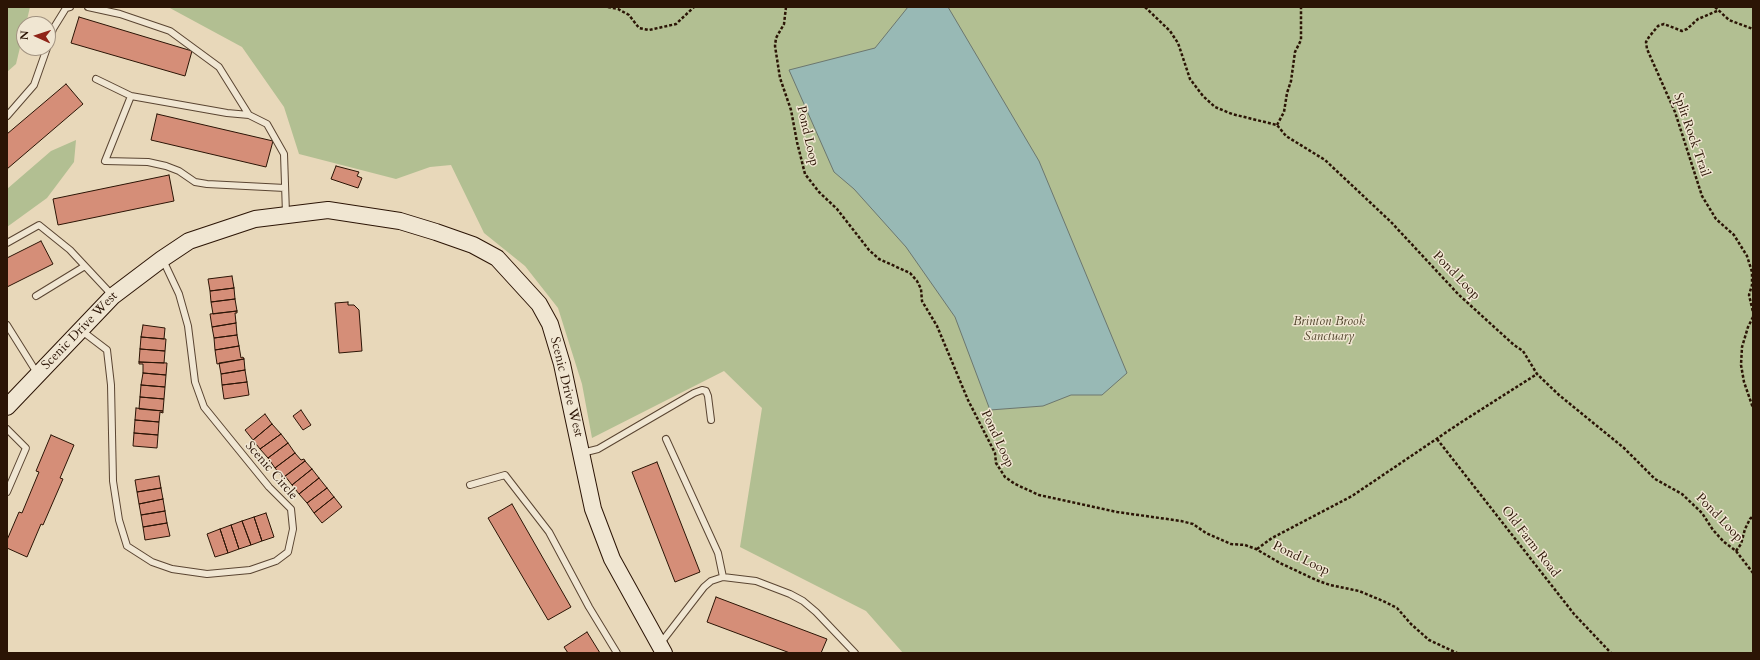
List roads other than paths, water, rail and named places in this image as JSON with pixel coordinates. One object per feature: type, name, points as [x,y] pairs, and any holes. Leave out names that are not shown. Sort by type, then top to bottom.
[{"type":"street","name":"Scenic Drive West","points":[[7,407],[113,296],[162,259],[189,241],[255,219],[328,210],[400,221],[473,245],[497,258],[539,304],[550,324],[562,364],[593,509],[612,559],[661,649]]},
{"type":"lane","points":[[56,24],[66,8],[70,7]]},
{"type":"lane","points":[[88,7],[120,14],[170,31],[219,67],[249,115]]},
{"type":"lane","points":[[7,116],[34,85],[44,56]]},
{"type":"lane","points":[[96,79],[132,96],[227,113],[249,115],[268,124],[284,154],[286,214]]},
{"type":"lane","points":[[132,96],[105,161],[148,162],[166,166],[179,171],[195,182],[207,184],[285,188]]},
{"type":"lane","points":[[7,243],[39,225],[70,250],[113,296]]},
{"type":"lane","name":"Scenic Circle","points":[[80,330],[107,350],[111,385],[113,481],[119,520],[127,546],[152,562],[172,569],[208,574],[250,570],[276,561],[288,552],[293,529],[291,509],[269,487],[204,407],[195,382],[188,326],[179,294],[162,259]]},
{"type":"lane","points":[[36,296],[85,266]]},
{"type":"lane","points":[[7,325],[38,375]]},
{"type":"lane","points":[[582,453],[598,449],[702,390],[706,391],[708,396],[711,420]]},
{"type":"lane","points":[[7,429],[26,448],[7,492]]},
{"type":"lane","points":[[666,439],[718,553],[723,577]]},
{"type":"lane","points":[[470,485],[505,475],[549,532],[589,607],[617,653]]},
{"type":"lane","points":[[661,649],[704,587],[711,581],[723,577],[756,581],[790,594],[816,612],[854,653]]},
{"type":"water","points":[[908,7],[948,7],[1039,161],[1127,373],[1102,395],[1071,395],[1043,406],[990,410],[955,317],[906,247],[854,189],[834,172],[789,70],[875,48]]},
{"type":"park label","name":"Brinton Brook Sanctuary","points":[[1329,330]]}]
